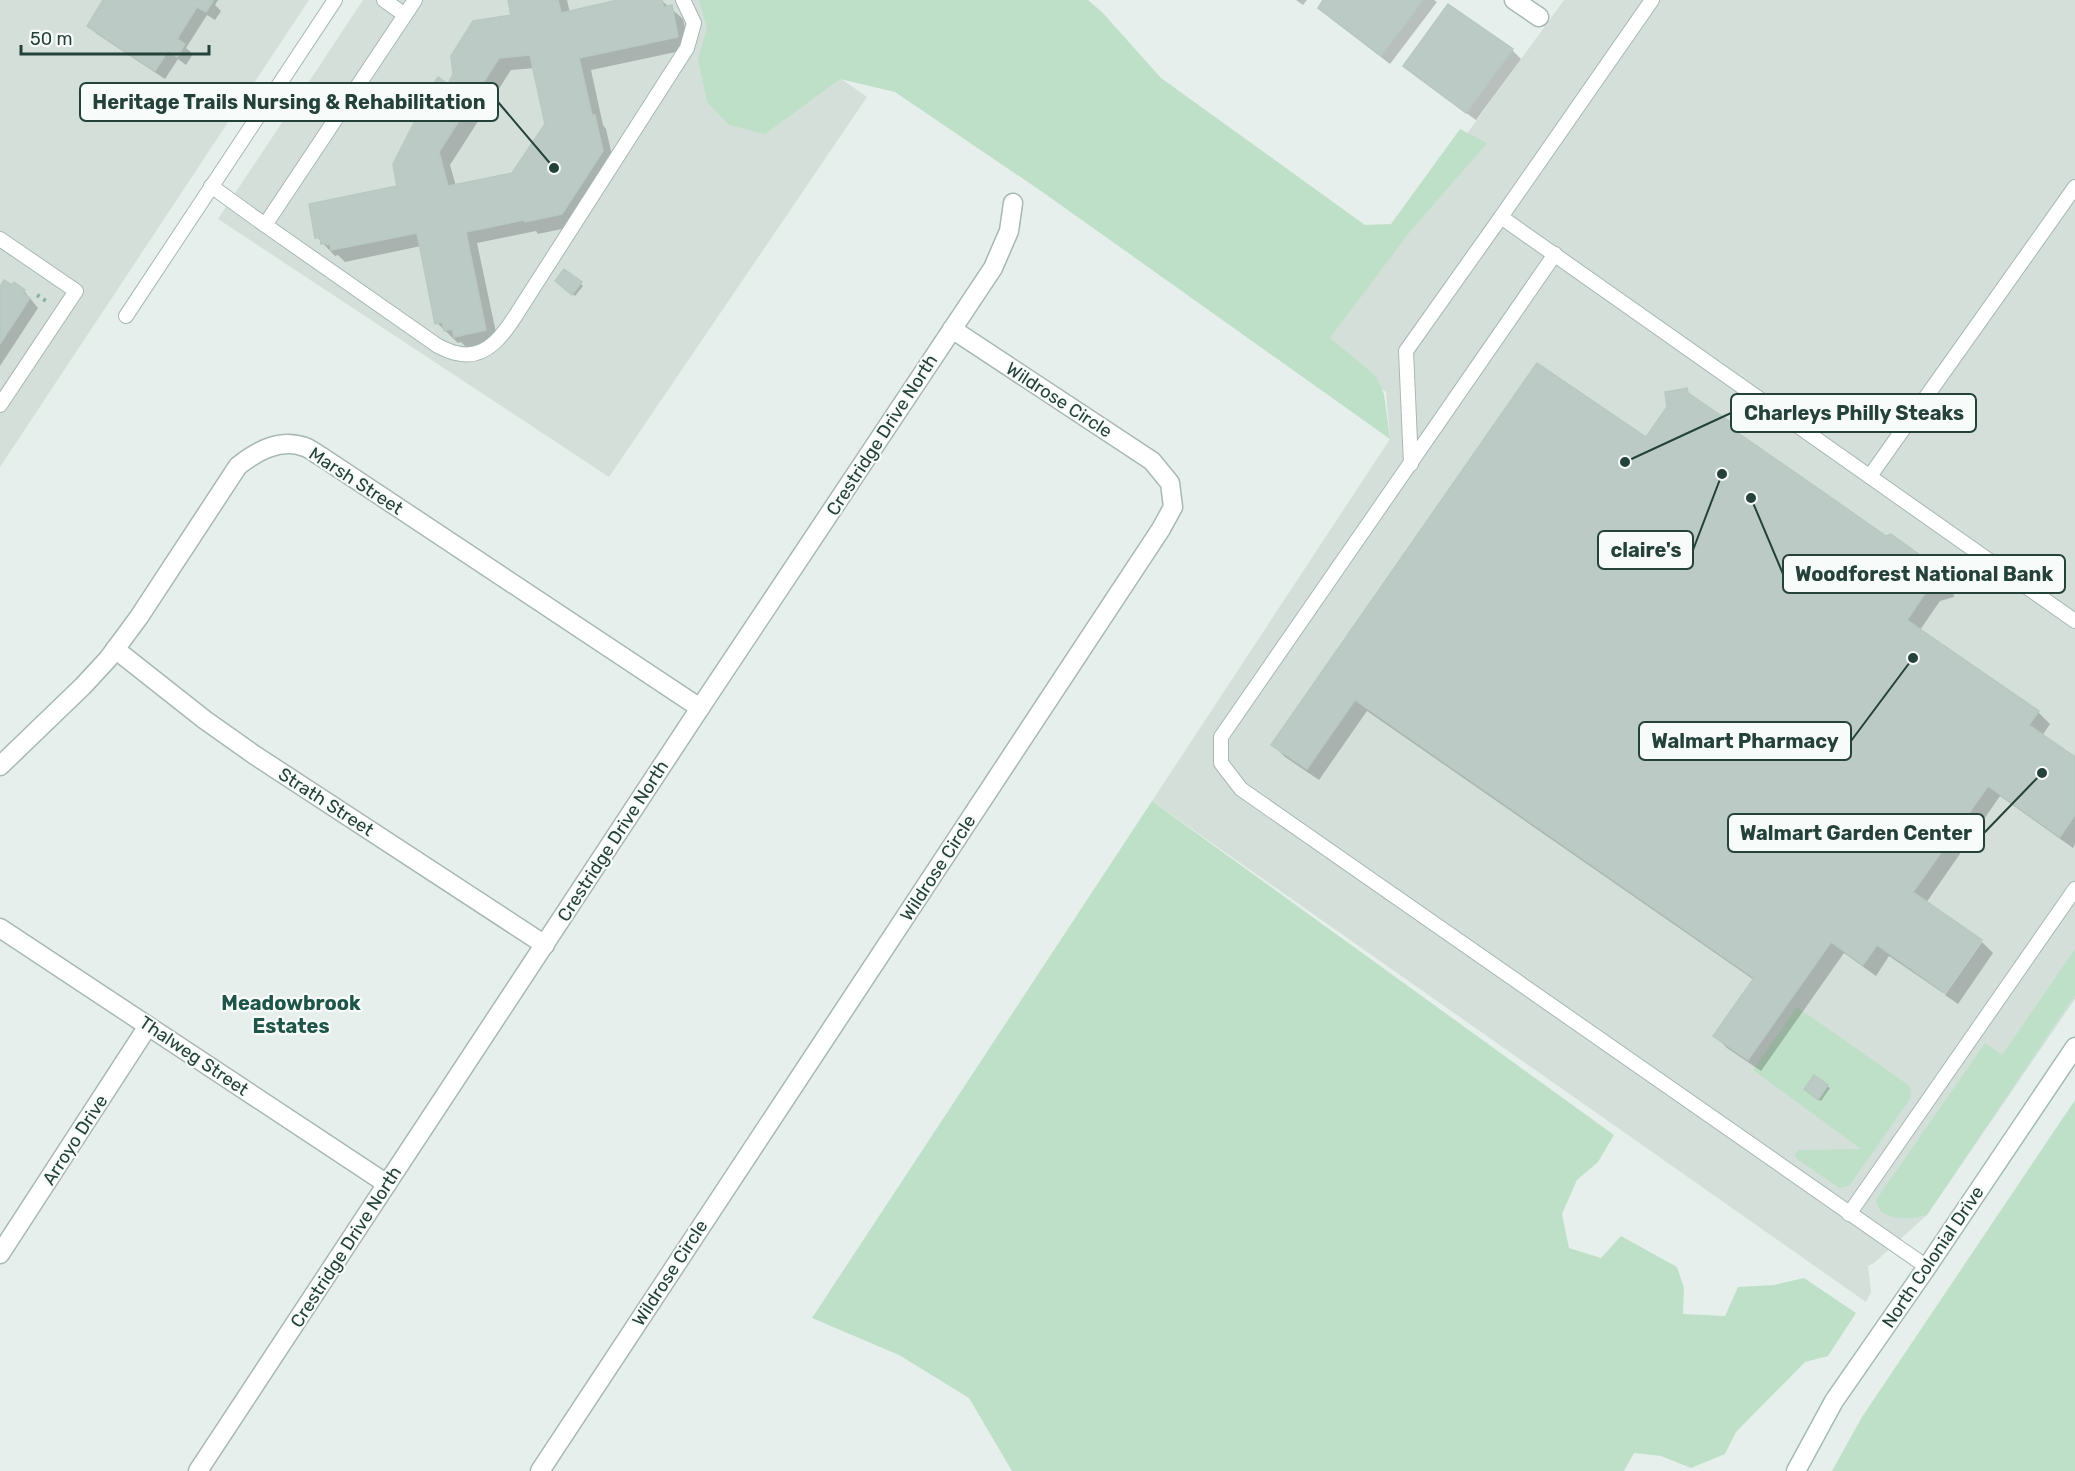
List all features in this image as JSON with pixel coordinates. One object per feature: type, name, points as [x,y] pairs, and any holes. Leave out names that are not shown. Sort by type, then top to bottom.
[{"type":"street","points":[[1514,0],[1539,17]]},
{"type":"street","name":"Crestridge Drive North","points":[[198,1471],[700,708],[993,268],[1009,231],[1013,203]]},
{"type":"street","name":"Wildrose Circle","points":[[540,1471],[1161,529],[1173,507],[1170,483],[1152,461],[952,329]]},
{"type":"street","name":"Marsh Street","points":[[0,766],[83,686],[115,649],[139,617],[238,466],[257,452],[280,444],[304,446],[322,457],[700,708]]},
{"type":"street","name":"Strath Street","points":[[115,649],[253,754],[545,945]]},
{"type":"street","name":"Thalweg Street","points":[[0,928],[387,1184]]},
{"type":"street","name":"Arroyo Drive","points":[[0,1254],[148,1026]]},
{"type":"street","name":"North Colonial Drive","points":[[1796,1471],[1834,1401],[2075,1047]]},
{"type":"lane","points":[[126,316],[334,0]]},
{"type":"lane","points":[[384,0],[405,15]]},
{"type":"lane","points":[[264,225],[415,0]]},
{"type":"lane","points":[[212,186],[438,346],[457,354],[477,354],[495,343],[511,323],[687,48],[694,23],[683,0]]},
{"type":"lane","points":[[1411,464],[1406,351],[1652,0]]},
{"type":"lane","points":[[1870,476],[2075,187]]},
{"type":"lane","points":[[1501,217],[2075,621]]},
{"type":"lane","points":[[0,239],[76,291],[0,405]]},
{"type":"lane","points":[[1555,254],[1221,737],[1221,763],[1241,789],[1927,1267]]},
{"type":"lane","points":[[1849,1214],[2075,889]]},
{"type":"shaded area","points":[[0,0],[309,0],[0,467]]},
{"type":"shaded area","points":[[363,0],[729,0],[867,97],[609,477],[218,219]]},
{"type":"shaded area","points":[[1564,0],[2075,0],[2075,999],[1927,1215],[1868,1266],[1871,1292],[1866,1302],[1152,801],[1390,439],[1386,392],[1315,343]]},
{"type":"green space","points":[[699,0],[1088,0],[1102,12],[1161,78],[1365,225],[1391,224],[1460,129],[1487,143],[1409,233],[1330,338],[1376,376],[1384,394],[1390,439],[1041,191],[895,92],[840,79],[765,134],[729,125],[707,102],[698,59],[707,28]]},
{"type":"green space","points":[[1152,801],[1614,1135],[1598,1162],[1577,1180],[1562,1214],[1569,1248],[1601,1258],[1621,1236],[1677,1267],[1684,1288],[1683,1314],[1725,1316],[1738,1287],[1774,1285],[1804,1278],[1856,1313],[1828,1356],[1805,1362],[1736,1432],[1725,1454],[1691,1468],[1661,1456],[1634,1453],[1624,1471],[1012,1471],[969,1398],[899,1355],[812,1318]]},
{"type":"green space","points":[[2075,949],[2075,995],[1927,1215],[1897,1218],[1883,1212],[1876,1200],[1985,1043],[2002,1055]]},
{"type":"green space","points":[[1797,1007],[1907,1084],[1911,1090],[1910,1099],[1849,1186],[1839,1188],[1796,1158],[1795,1154],[1798,1150],[1861,1149],[1753,1070]]},
{"type":"green space","points":[[2075,1100],[2075,1471],[1832,1471],[1862,1417]]},
{"type":"building","points":[[103,0],[213,1],[206,12],[197,7],[177,39],[185,44],[177,57],[168,51],[155,71],[87,26]]},
{"type":"building","points":[[508,0],[558,0],[561,13],[618,0],[662,0],[664,7],[672,5],[678,37],[579,58],[603,151],[562,214],[466,232],[486,330],[454,337],[452,329],[444,331],[442,322],[435,324],[417,233],[331,250],[330,243],[321,244],[320,237],[315,238],[309,204],[397,186],[393,164],[420,111],[431,109],[439,99],[428,92],[438,77],[448,84],[453,74],[451,56],[473,21],[511,15]],"holes":[[[530,55],[545,124],[512,173],[448,186],[439,152],[499,58]]]},
{"type":"building","points":[[1323,0],[1423,0],[1381,56],[1318,8]]},
{"type":"building","points":[[1448,4],[1513,49],[1466,113],[1403,66]]},
{"type":"building","points":[[564,269],[582,282],[572,295],[555,281]]},
{"type":"building","points":[[4,280],[12,285],[14,282],[25,290],[23,293],[30,298],[0,344],[0,287]]},
{"type":"building","points":[[1537,363],[1646,437],[1667,407],[1665,392],[1687,388],[1688,393],[1732,423],[1731,428],[1886,536],[1891,534],[1934,565],[1939,565],[1943,585],[1928,589],[1907,620],[2039,711],[2029,725],[2075,757],[2075,815],[2060,837],[1988,786],[1913,892],[1982,940],[1945,993],[1877,945],[1863,965],[1831,942],[1748,1060],[1713,1036],[1754,978],[1355,700],[1307,769],[1271,745]]},
{"type":"building","points":[[1814,1075],[1828,1085],[1818,1100],[1804,1089]]},
{"type":"place","name":"Heritage Trails Nursing & Rehabilitation","points":[[554,168]]},
{"type":"place","name":"Charleys Philly Steaks","points":[[1625,462]]},
{"type":"place","name":"claire's","points":[[1722,474]]},
{"type":"place","name":"Woodforest National Bank","points":[[1751,498]]},
{"type":"place","name":"Walmart Pharmacy","points":[[1913,658]]},
{"type":"place","name":"Walmart Garden Center","points":[[2042,773]]},
{"type":"district","name":"Meadowbrook Estates","points":[[291,1014]]}]
